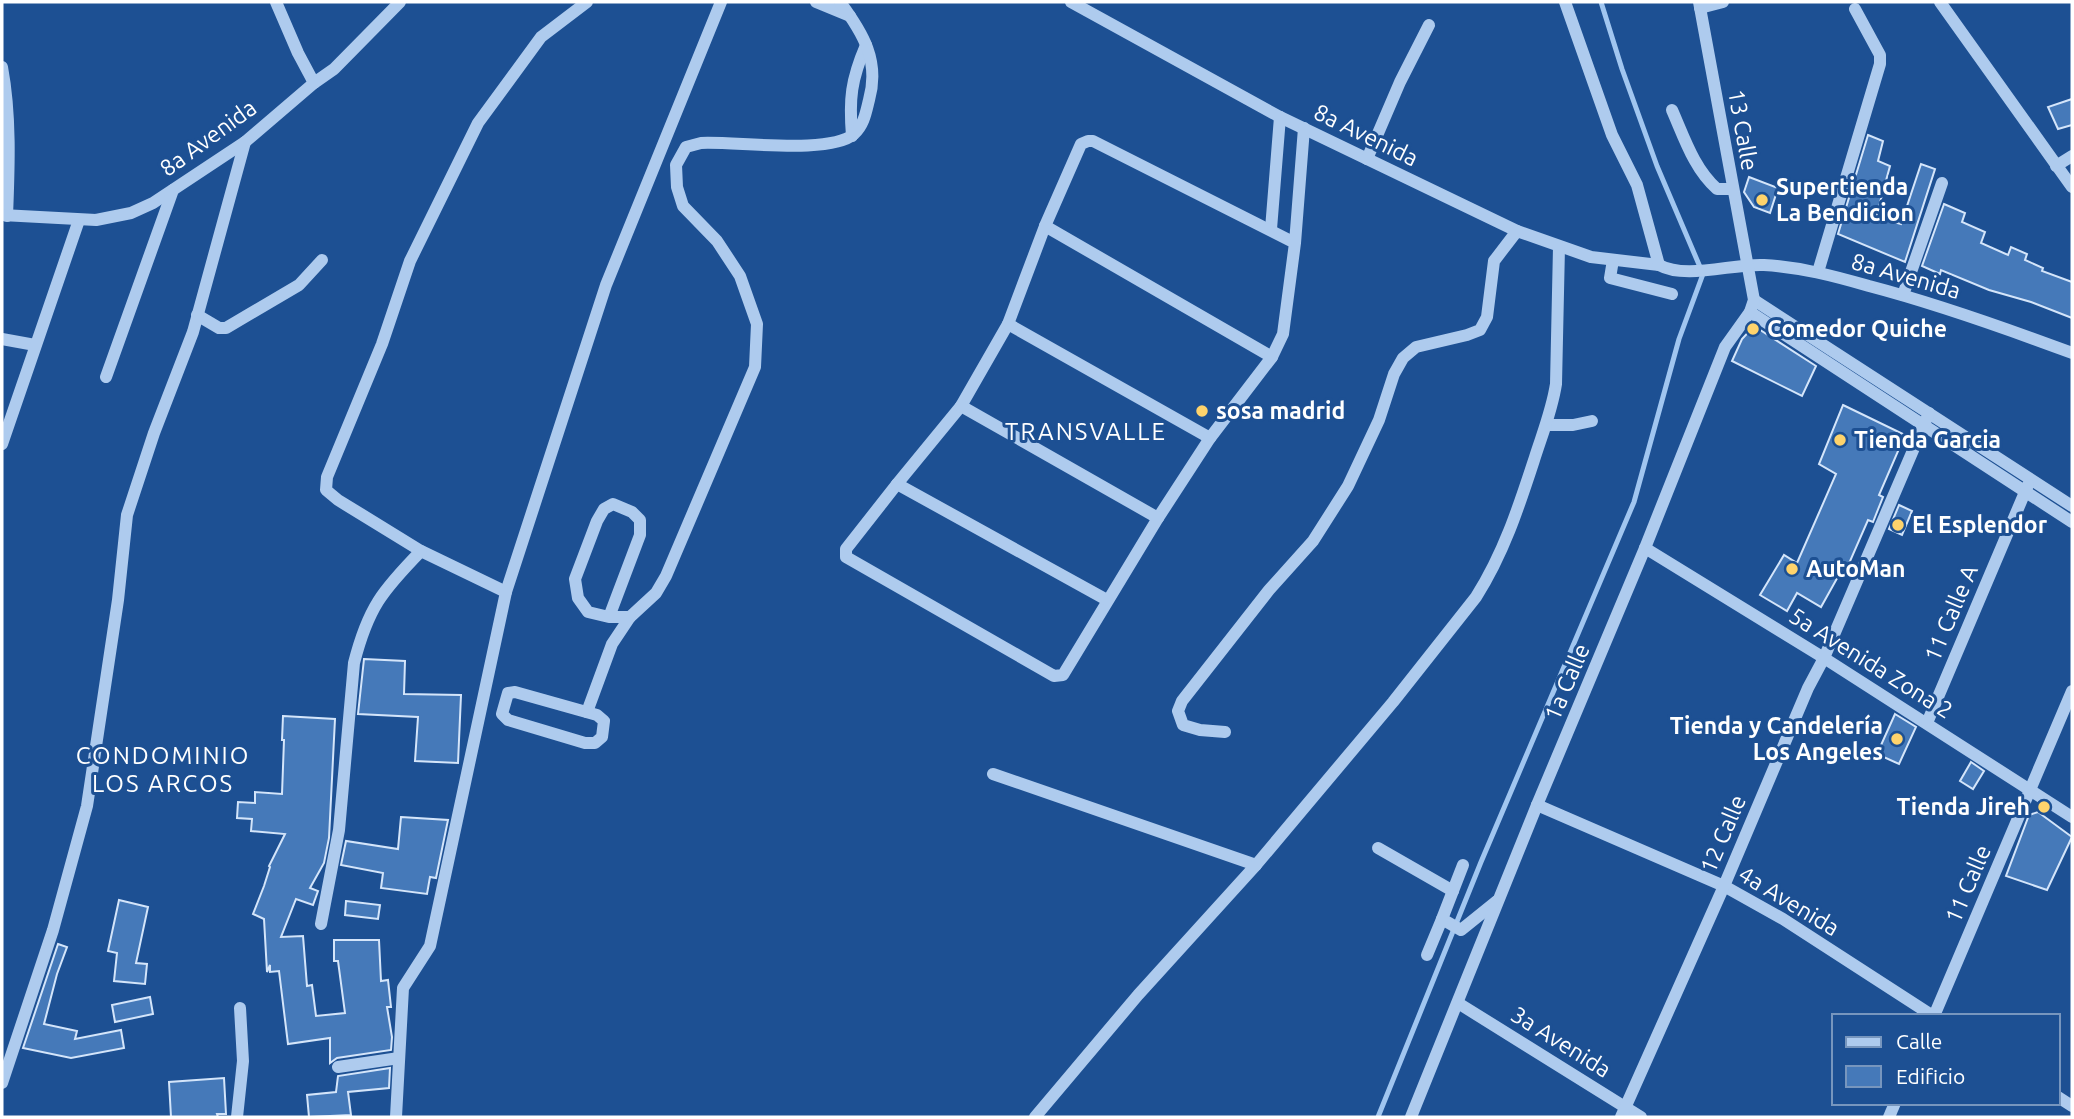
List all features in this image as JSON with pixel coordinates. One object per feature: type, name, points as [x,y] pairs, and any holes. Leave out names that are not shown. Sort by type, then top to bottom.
[{"type":"street","points":[[275,2],[314,83]]},
{"type":"street","name":"8a Avenida","points":[[4,215],[79,220],[110,219],[153,203],[245,142],[334,69],[398,2]]},
{"type":"street","points":[[506,592],[421,551],[338,500],[326,490],[327,477],[382,344],[410,261],[478,123],[541,37],[587,2]]},
{"type":"street","points":[[396,1117],[404,983],[427,955],[430,946],[506,592],[606,285],[721,2]]},
{"type":"street","points":[[816,2],[851,17]]},
{"type":"street","points":[[587,712],[612,644],[630,617],[656,593],[666,576],[755,367],[757,324],[740,276],[717,240],[683,206],[677,187],[676,164],[686,147],[701,143],[830,144],[852,136],[863,124],[873,86],[874,65],[851,17],[839,2]]},
{"type":"street","name":"8a Avenida","points":[[1071,2],[1280,117],[1517,231],[1559,247],[1591,257],[1666,266],[1718,268],[1763,265],[1818,272],[1903,295],[2072,353]]},
{"type":"street","points":[[1565,2],[1612,135],[1637,184],[1666,266]]},
{"type":"street","points":[[1699,5],[1723,2]]},
{"type":"street","points":[[1940,2],[2072,187]]},
{"type":"street","name":"13 Calle","points":[[1699,5],[1747,265]]},
{"type":"street","points":[[1818,272],[1880,64],[1880,55],[1855,9]]},
{"type":"street","points":[[1367,159],[1400,82],[1429,25]]},
{"type":"street","points":[[852,136],[850,105],[853,83],[866,45]]},
{"type":"street","points":[[2,67],[6,87],[9,168],[4,215]]},
{"type":"street","points":[[1672,110],[1707,180],[1717,189],[1732,189]]},
{"type":"street","points":[[1271,229],[1280,117]]},
{"type":"street","points":[[1295,243],[1088,141],[1082,144],[1045,226],[1008,324],[961,407],[846,549],[846,557],[1054,676],[1063,675],[1158,518],[1210,438],[1272,357],[1283,334],[1295,243],[1304,128]]},
{"type":"street","points":[[2,1083],[53,930],[87,806],[118,600],[127,515],[197,315],[245,142]]},
{"type":"street","points":[[2056,166],[2072,156]]},
{"type":"street","points":[[1903,295],[1942,183]]},
{"type":"street","points":[[106,377],[174,189]]},
{"type":"street","points":[[2,444],[79,220]]},
{"type":"street","points":[[1045,226],[1272,357]]},
{"type":"street","points":[[1225,732],[1183,725],[1178,711],[1182,701],[1269,590],[1313,541],[1348,486],[1379,420],[1394,374],[1403,359],[1416,347],[1480,330],[1487,317],[1494,261],[1517,231]]},
{"type":"street","points":[[1035,1117],[1138,995],[1256,865],[1393,702],[1476,597],[1504,548],[1553,406],[1556,384],[1559,247]]},
{"type":"street","points":[[197,315],[219,328],[226,328],[299,285],[322,260]]},
{"type":"street","points":[[1613,260],[1609,278],[1672,294]]},
{"type":"street","points":[[1747,265],[1752,306],[2028,486],[2072,522]]},
{"type":"street","name":"1a Calle","points":[[1411,1117],[1725,346],[1752,306]]},
{"type":"street","points":[[1008,324],[1210,438]]},
{"type":"street","points":[[2,338],[35,345]]},
{"type":"street","points":[[961,407],[1158,518]]},
{"type":"street","name":"12 Calle","points":[[1624,1112],[1808,688],[1824,658],[1926,418]]},
{"type":"street","points":[[1547,425],[1573,425],[1592,421]]},
{"type":"street","points":[[897,484],[1107,600]]},
{"type":"street","points":[[2028,486],[2072,506]]},
{"type":"street","name":"11 Calle A","points":[[1927,723],[2028,486]]},
{"type":"street","points":[[609,617],[640,535],[640,520],[632,512],[613,504],[604,509],[597,521],[575,579],[578,598],[588,612],[609,617],[630,617]]},
{"type":"street","name":"5a Avenida Zona 2","points":[[1645,548],[1824,658],[2072,817]]},
{"type":"street","points":[[321,924],[339,830],[354,663],[361,636],[376,601],[421,551]]},
{"type":"street","name":"11 Calle","points":[[1934,1014],[2072,691]]},
{"type":"street","points":[[516,692],[587,712],[604,721],[602,737],[595,743],[585,743],[508,720],[502,714],[509,693],[516,692]]},
{"type":"street","points":[[993,774],[1256,865]]},
{"type":"street","name":"4a Avenida","points":[[1536,805],[1724,886],[1783,919],[1930,1014]]},
{"type":"street","points":[[1378,848],[1453,891]]},
{"type":"street","points":[[1427,955],[1445,921],[1463,865]]},
{"type":"street","points":[[1445,921],[1461,929],[1500,898]]},
{"type":"street","name":"3a Avenida","points":[[1458,1003],[1624,1112],[1641,1117]]},
{"type":"street","points":[[237,1117],[243,1061],[240,1008]]},
{"type":"street","points":[[338,1067],[400,1059]]},
{"type":"building","points":[[2072,99],[2072,125],[2058,129],[2048,107]]},
{"type":"building","points":[[1868,135],[1883,141],[1878,161],[1890,166],[1876,217],[1901,224],[1921,164],[1935,169],[1905,262],[1838,234]]},
{"type":"building","name":"Supertienda La Bendicion","points":[[1749,177],[1778,188],[1770,213],[1754,207],[1744,192]]},
{"type":"building","points":[[1944,204],[1965,213],[1962,222],[1985,232],[1981,243],[2008,255],[2011,247],[2027,254],[2025,260],[2043,268],[2042,271],[2072,282],[2072,318],[1989,290],[1941,270],[1940,274],[1922,266]]},
{"type":"building","points":[[1754,326],[1816,366],[1802,396],[1732,361],[1742,339]]},
{"type":"building","points":[[1843,405],[1905,435],[1879,495],[1883,497],[1873,522],[1868,520],[1844,575],[1840,573],[1821,607],[1797,593],[1787,611],[1760,595],[1784,555],[1797,563],[1836,474],[1819,464]]},
{"type":"building","points":[[1899,505],[1912,511],[1902,535],[1889,529]]},
{"type":"building","points":[[364,659],[405,661],[404,694],[461,695],[458,763],[415,761],[418,717],[358,714]]},
{"type":"building","name":"Tienda y Candelería Los Angeles","points":[[1895,714],[1916,727],[1899,764],[1877,754]]},
{"type":"building","points":[[283,716],[335,719],[329,838],[324,863],[310,888],[318,891],[313,905],[296,899],[281,937],[303,936],[307,986],[312,985],[316,1016],[345,1013],[338,961],[334,961],[334,940],[379,940],[381,981],[388,980],[391,1007],[387,1007],[392,1037],[391,1050],[337,1058],[330,1063],[330,1038],[288,1044],[279,971],[270,972],[270,965],[267,972],[264,919],[253,914],[269,866],[285,834],[251,831],[252,819],[237,818],[238,802],[255,803],[255,792],[282,794]]},
{"type":"building","points":[[1971,762],[1984,771],[1973,789],[1960,781]]},
{"type":"building","points":[[2038,812],[2072,837],[2047,890],[2006,876],[2029,815]]},
{"type":"building","points":[[401,817],[448,820],[436,878],[430,877],[427,894],[381,888],[383,873],[341,865],[346,841],[398,849]]},
{"type":"building","points":[[119,900],[148,907],[136,963],[147,964],[145,984],[114,981],[117,953],[108,951]]},
{"type":"building","points":[[346,901],[380,905],[378,919],[345,915]]},
{"type":"building","points":[[58,944],[67,947],[44,1024],[77,1031],[75,1039],[121,1030],[124,1048],[71,1058],[23,1048]]},
{"type":"building","points":[[150,997],[153,1014],[115,1022],[112,1005]]},
{"type":"building","points":[[390,1068],[389,1088],[348,1092],[351,1115],[309,1117],[307,1095],[336,1092],[338,1076]]},
{"type":"building","points":[[224,1078],[226,1114],[217,1114],[218,1117],[171,1117],[169,1082]]},
{"type":"waterway","points":[[1378,1117],[1481,862],[1634,502],[1679,339],[1703,274],[1657,166],[1601,2]]},
{"type":"place","name":"Supertienda La Bendicion","points":[[1762,200]]},
{"type":"place","name":"Comedor Quiche","points":[[1753,329]]},
{"type":"place","name":"sosa madrid","points":[[1202,411]]},
{"type":"place","name":"Tienda Garcia","points":[[1840,440]]},
{"type":"place","name":"El Esplendor","points":[[1898,525]]},
{"type":"place","name":"AutoMan","points":[[1792,569]]},
{"type":"place","name":"Tienda y Candelería Los Angeles","points":[[1897,739]]},
{"type":"place","name":"Tienda Jireh","points":[[2044,807]]},
{"type":"district","name":"TRANSVALLE","points":[[1086,432]]},
{"type":"district","name":"CONDOMINIO LOS ARCOS","points":[[163,770]]}]
